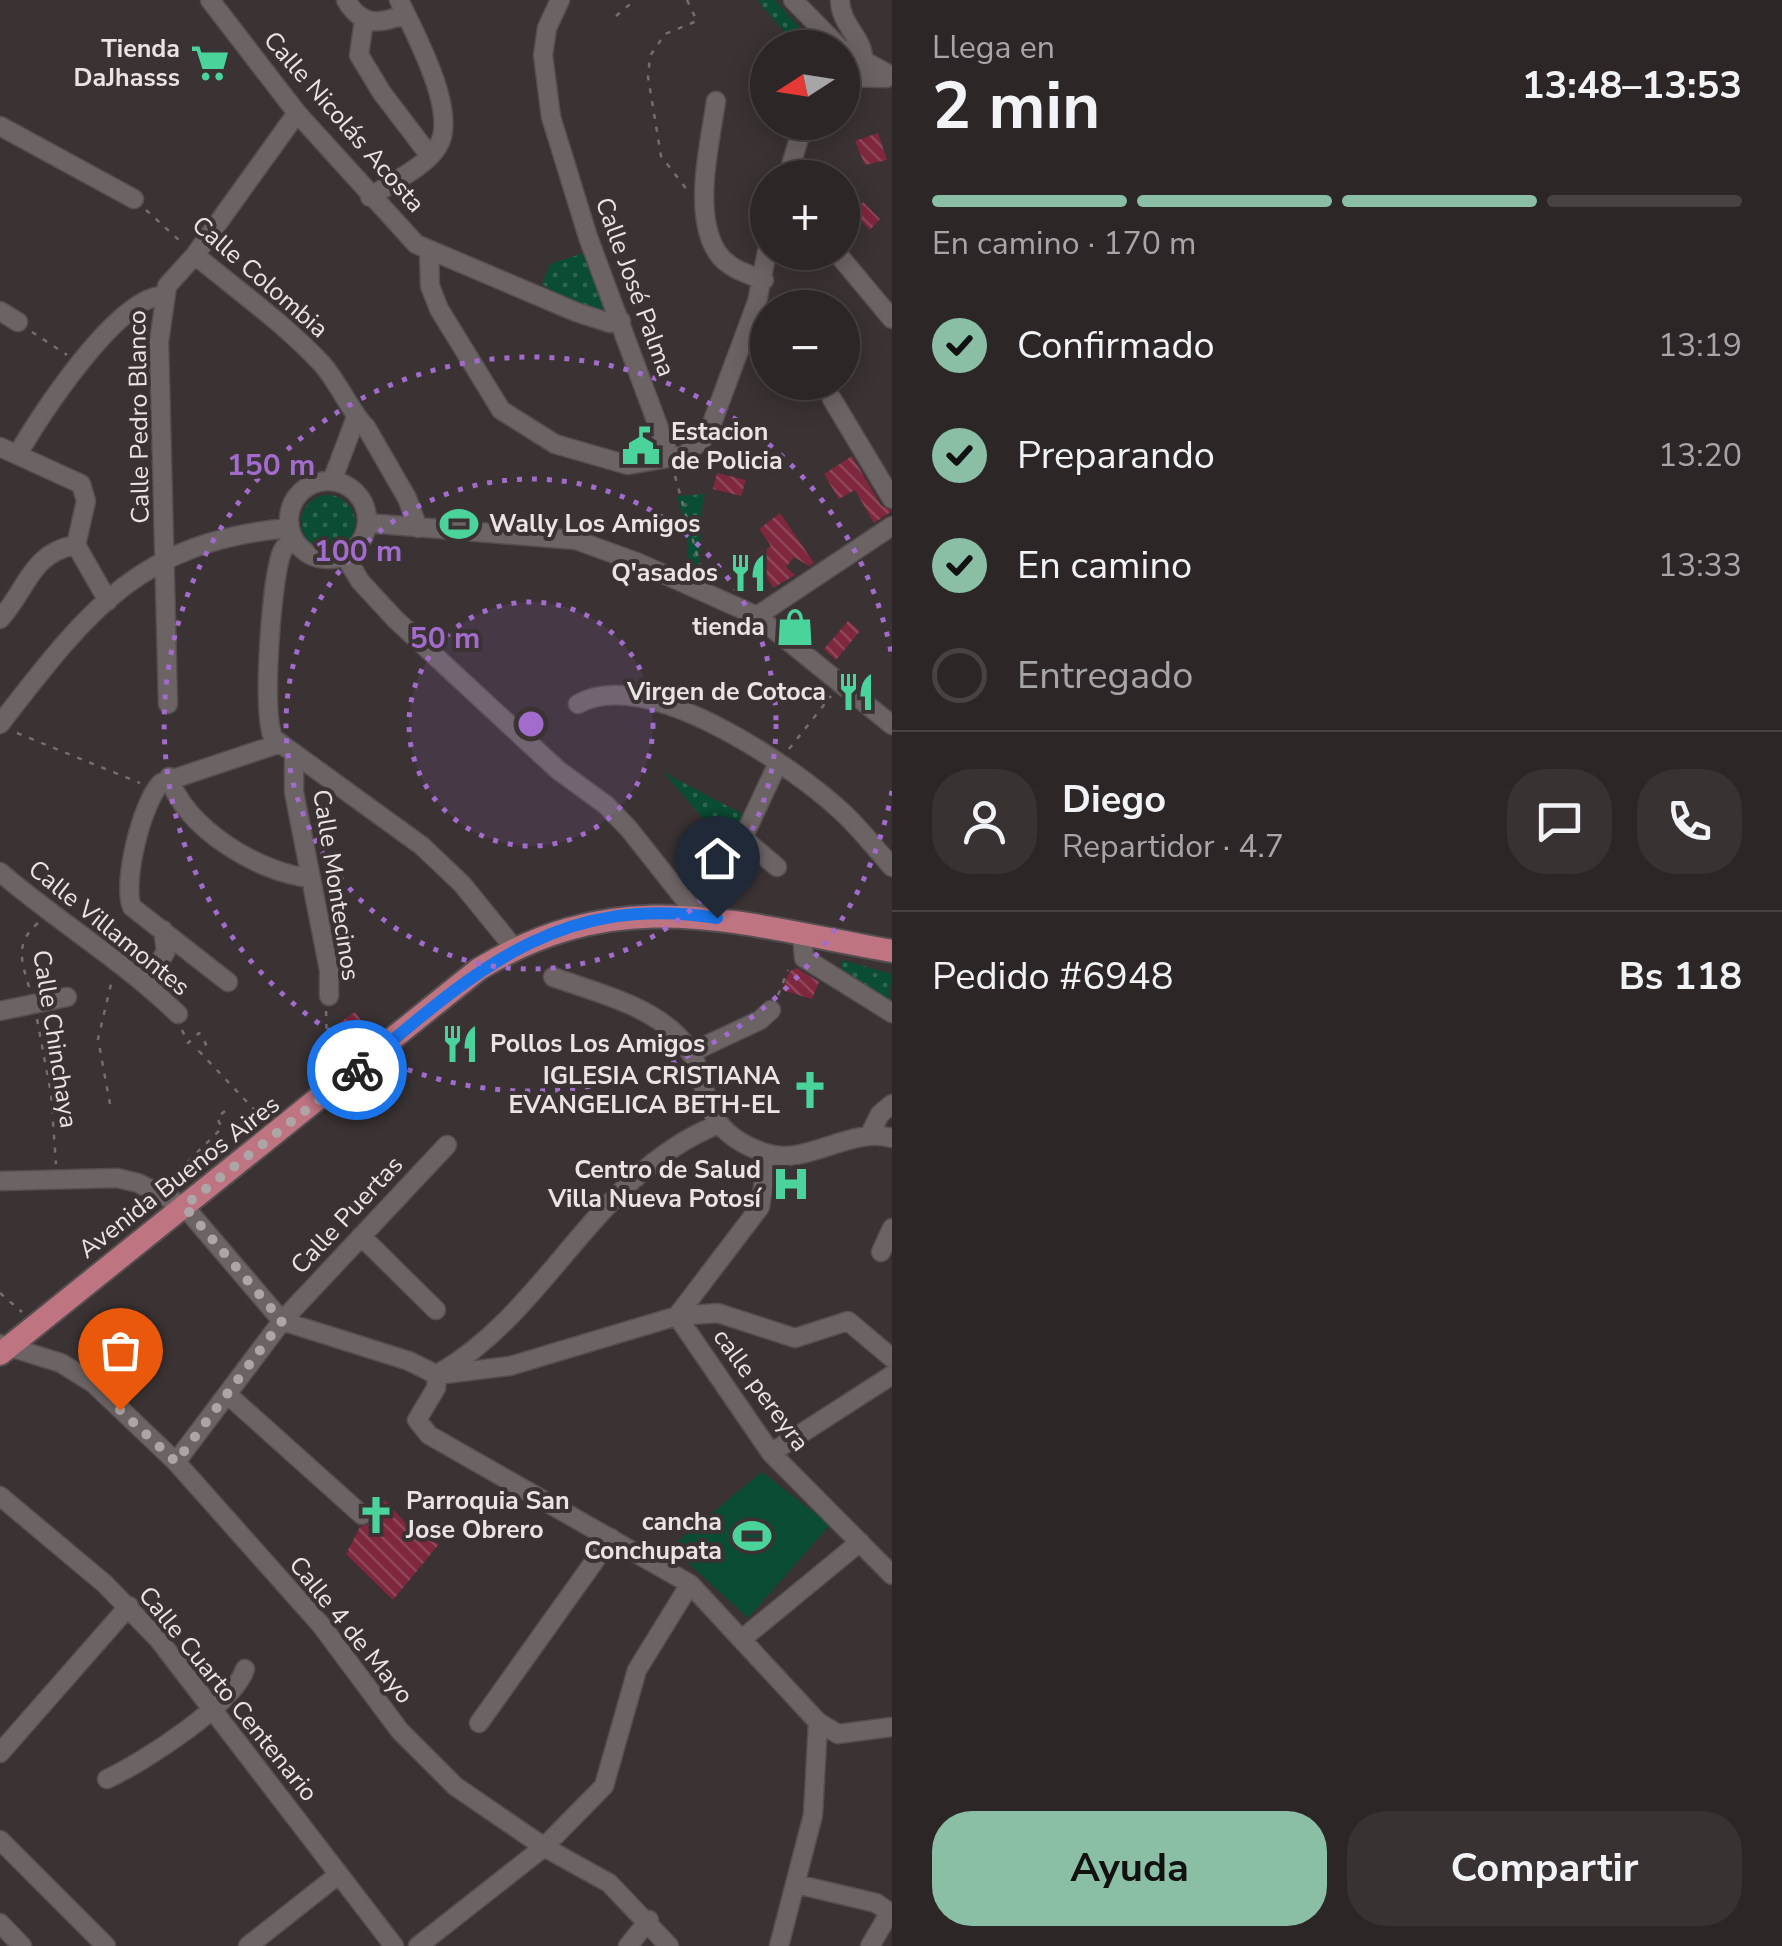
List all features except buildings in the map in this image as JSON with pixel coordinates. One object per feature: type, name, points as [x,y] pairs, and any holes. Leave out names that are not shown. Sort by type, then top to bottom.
[{"type":"main road","name":"Avenida Buenos Aires","points":[[3,1348],[275,1137],[479,969],[514,948],[573,927],[634,914],[696,915],[803,947],[892,951]]},
{"type":"street","name":"Calle Nicolás Acosta","points":[[210,0],[297,113],[370,197],[429,251],[489,272],[576,312],[610,323],[621,321]]},
{"type":"street","points":[[346,0],[364,20],[382,23],[402,7],[439,98],[442,134],[430,156],[370,197]]},
{"type":"street","name":"Calle José Palma","points":[[560,0],[547,28],[544,85],[588,237],[670,458]]},
{"type":"street","points":[[793,0],[823,30]]},
{"type":"street","points":[[840,0],[842,19],[863,50],[864,60]]},
{"type":"street","points":[[364,20],[359,55],[382,94],[430,156]]},
{"type":"street","points":[[860,58],[891,76]]},
{"type":"street","points":[[860,77],[891,76]]},
{"type":"street","points":[[716,101],[705,211],[721,256],[764,280]]},
{"type":"street","name":"Calle Pedro Blanco","points":[[168,704],[168,555],[161,457],[162,296],[297,113]]},
{"type":"street","points":[[0,126],[134,199]]},
{"type":"street","points":[[429,251],[430,286],[439,309],[486,392],[516,424],[580,454],[628,465],[694,450],[708,434],[765,270]]},
{"type":"street","name":"Calle Colombia","points":[[195,254],[319,361],[348,396],[355,420],[366,426],[407,498],[418,528]]},
{"type":"street","points":[[851,270],[892,319]]},
{"type":"street","points":[[108,601],[76,545],[86,501],[80,484],[9,450],[135,305],[162,296]]},
{"type":"street","points":[[0,311],[18,322]]},
{"type":"street","points":[[833,400],[892,500]]},
{"type":"street","points":[[332,481],[355,420]]},
{"type":"street","points":[[332,481],[354,492],[367,523],[363,538],[344,556],[312,556],[291,534],[289,515],[299,494],[320,482],[332,481]]},
{"type":"street","points":[[367,523],[576,540],[706,590],[757,616],[892,724]]},
{"type":"street","points":[[757,616],[892,526]]},
{"type":"street","points":[[0,724],[56,651],[108,601],[168,555],[207,540],[291,534]]},
{"type":"street","name":"Calle Montecinos","points":[[291,534],[279,560],[266,706],[286,748],[329,970],[329,996]]},
{"type":"street","points":[[0,620],[38,562],[48,553],[76,545]]},
{"type":"street","points":[[344,556],[360,581],[395,619],[558,770],[618,817],[696,915],[744,838],[778,763]]},
{"type":"street","points":[[578,704],[610,695],[655,700],[778,763],[839,809],[892,867]]},
{"type":"street","points":[[162,783],[286,748],[434,856],[514,948]]},
{"type":"street","points":[[162,783],[210,836],[289,874],[311,878]]},
{"type":"street","points":[[162,783],[132,862],[128,893],[132,907],[228,982]]},
{"type":"street","points":[[744,838],[777,867]]},
{"type":"street","name":"Calle Villamontes","points":[[0,872],[49,914],[147,984],[178,1014]]},
{"type":"street","points":[[147,984],[166,951],[163,930]]},
{"type":"street","points":[[803,947],[892,1014]]},
{"type":"street","points":[[553,978],[643,1012],[676,1034],[690,1053],[716,1125],[768,1155],[870,1134],[892,1138]]},
{"type":"street","points":[[0,1011],[67,997]]},
{"type":"street","points":[[690,1053],[760,1020],[771,1010]]},
{"type":"street","points":[[870,1134],[892,1104]]},
{"type":"street","points":[[437,1374],[486,1340],[594,1219],[640,1176],[686,1140],[716,1125]]},
{"type":"street","name":"Calle Puertas","points":[[176,1462],[282,1321],[447,1146]]},
{"type":"street","points":[[678,1316],[760,1208],[767,1186],[768,1155]]},
{"type":"street","points":[[0,1180],[117,1178],[160,1194],[184,1206],[282,1321],[409,1361],[437,1374],[510,1366],[678,1316],[718,1313],[795,1338],[848,1321],[892,1358]]},
{"type":"street","points":[[882,1252],[892,1228]]},
{"type":"street","points":[[361,1236],[436,1310]]},
{"type":"street","name":"calle pereyra","points":[[678,1316],[771,1453],[892,1575]]},
{"type":"street","name":"Calle 4 de Mayo","points":[[3,1348],[61,1364],[92,1383],[176,1462],[321,1625],[400,1731],[455,1786],[544,1847],[609,1883],[649,1920],[669,1946]]},
{"type":"street","points":[[437,1374],[436,1388],[417,1420],[429,1436],[690,1584],[818,1722],[838,1734],[892,1727]]},
{"type":"street","points":[[771,1453],[892,1375]]},
{"type":"street","points":[[227,1394],[362,1515]]},
{"type":"street","name":"Calle Cuarto Centenario","points":[[0,1496],[129,1606],[212,1706],[394,1946]]},
{"type":"street","points":[[479,1724],[611,1538]]},
{"type":"street","points":[[742,1638],[860,1542]]},
{"type":"street","points":[[418,1946],[544,1847],[607,1780],[638,1670],[690,1584]]},
{"type":"street","points":[[0,1753],[129,1606]]},
{"type":"street","points":[[107,1779],[145,1762],[234,1691],[245,1669]]},
{"type":"street","points":[[779,1946],[815,1802],[818,1722]]},
{"type":"street","points":[[0,1840],[106,1946]]},
{"type":"street","points":[[248,1946],[338,1875]]},
{"type":"street","points":[[796,1884],[876,1903],[891,1913],[870,1946]]},
{"type":"street","points":[[628,1946],[649,1920]]},
{"type":"street","points":[[0,1923],[22,1946]]},
{"type":"path","points":[[616,16],[635,0]]},
{"type":"path","points":[[687,0],[697,21],[665,34],[650,56],[648,77],[661,156],[705,211]]},
{"type":"path","name":"Calle Colombia","points":[[134,199],[195,254]]},
{"type":"path","points":[[18,322],[82,364]]},
{"type":"path","points":[[670,458],[706,590]]},
{"type":"path","points":[[778,763],[841,683]]},
{"type":"path","points":[[17,733],[162,783]]},
{"type":"path","name":"Calle Chinchaya","points":[[49,914],[29,930],[20,951],[35,1005],[51,1094],[58,1181]]},
{"type":"path","points":[[771,1010],[803,947]]},
{"type":"path","points":[[110,1104],[98,1039],[117,964]]},
{"type":"path","name":"Calle Montecinos","points":[[329,996],[324,1026],[327,1048],[350,1076]]},
{"type":"path","name":"Calle Villamontes","points":[[178,1014],[188,1026],[180,1032],[188,1043],[199,1033],[206,1044],[199,1051],[247,1098],[275,1137]]},
{"type":"path","points":[[160,1194],[173,1172],[222,1128],[217,1118],[226,1110]]},
{"type":"path","points":[[0,1293],[36,1326]]},
{"type":"green space","points":[[757,0],[775,0],[802,30],[783,30]]},
{"type":"green space","points":[[590,251],[609,308],[582,307],[542,284],[550,264]]},
{"type":"green space","points":[[705,494],[699,570],[689,568],[687,534],[677,496]]},
{"type":"green space","points":[[328,495],[347,503],[355,522],[347,541],[328,549],[309,541],[301,522],[309,503]]},
{"type":"green space","points":[[663,772],[746,816],[729,848]]},
{"type":"green space","points":[[842,960],[892,974],[888,1007],[841,976]]},
{"type":"green space","name":"cancha Conchupata","points":[[762,1472],[830,1525],[748,1618],[671,1547]]},
{"type":"way so far","points":[[120,1410],[176,1462],[282,1321],[184,1206],[357,1070]]},
{"type":"place","name":"Tienda DaJhasss","points":[[210,63]]},
{"type":"place","name":"Estacion de Policia","points":[[641,446]]},
{"type":"place","name":"Wally Los Amigos","points":[[459,524]]},
{"type":"place","name":"Q'asados","points":[[748,573]]},
{"type":"place","name":"tienda","points":[[795,627]]},
{"type":"place","name":"Virgen de Cotoca","points":[[856,692]]},
{"type":"place","name":"Pollos Los Amigos","points":[[460,1044]]},
{"type":"place","name":"IGLESIA CRISTIANA EVANGELICA BETH-EL","points":[[810,1090]]},
{"type":"place","name":"Centro de Salud Villa Nueva Potosí","points":[[791,1184]]},
{"type":"place","name":"Parroquia San Jose Obrero","points":[[376,1515]]},
{"type":"place","name":"cancha Conchupata","points":[[752,1536]]},
{"type":"route","points":[[357,1070],[479,969],[514,948],[573,927],[634,914],[717,918]]}]
